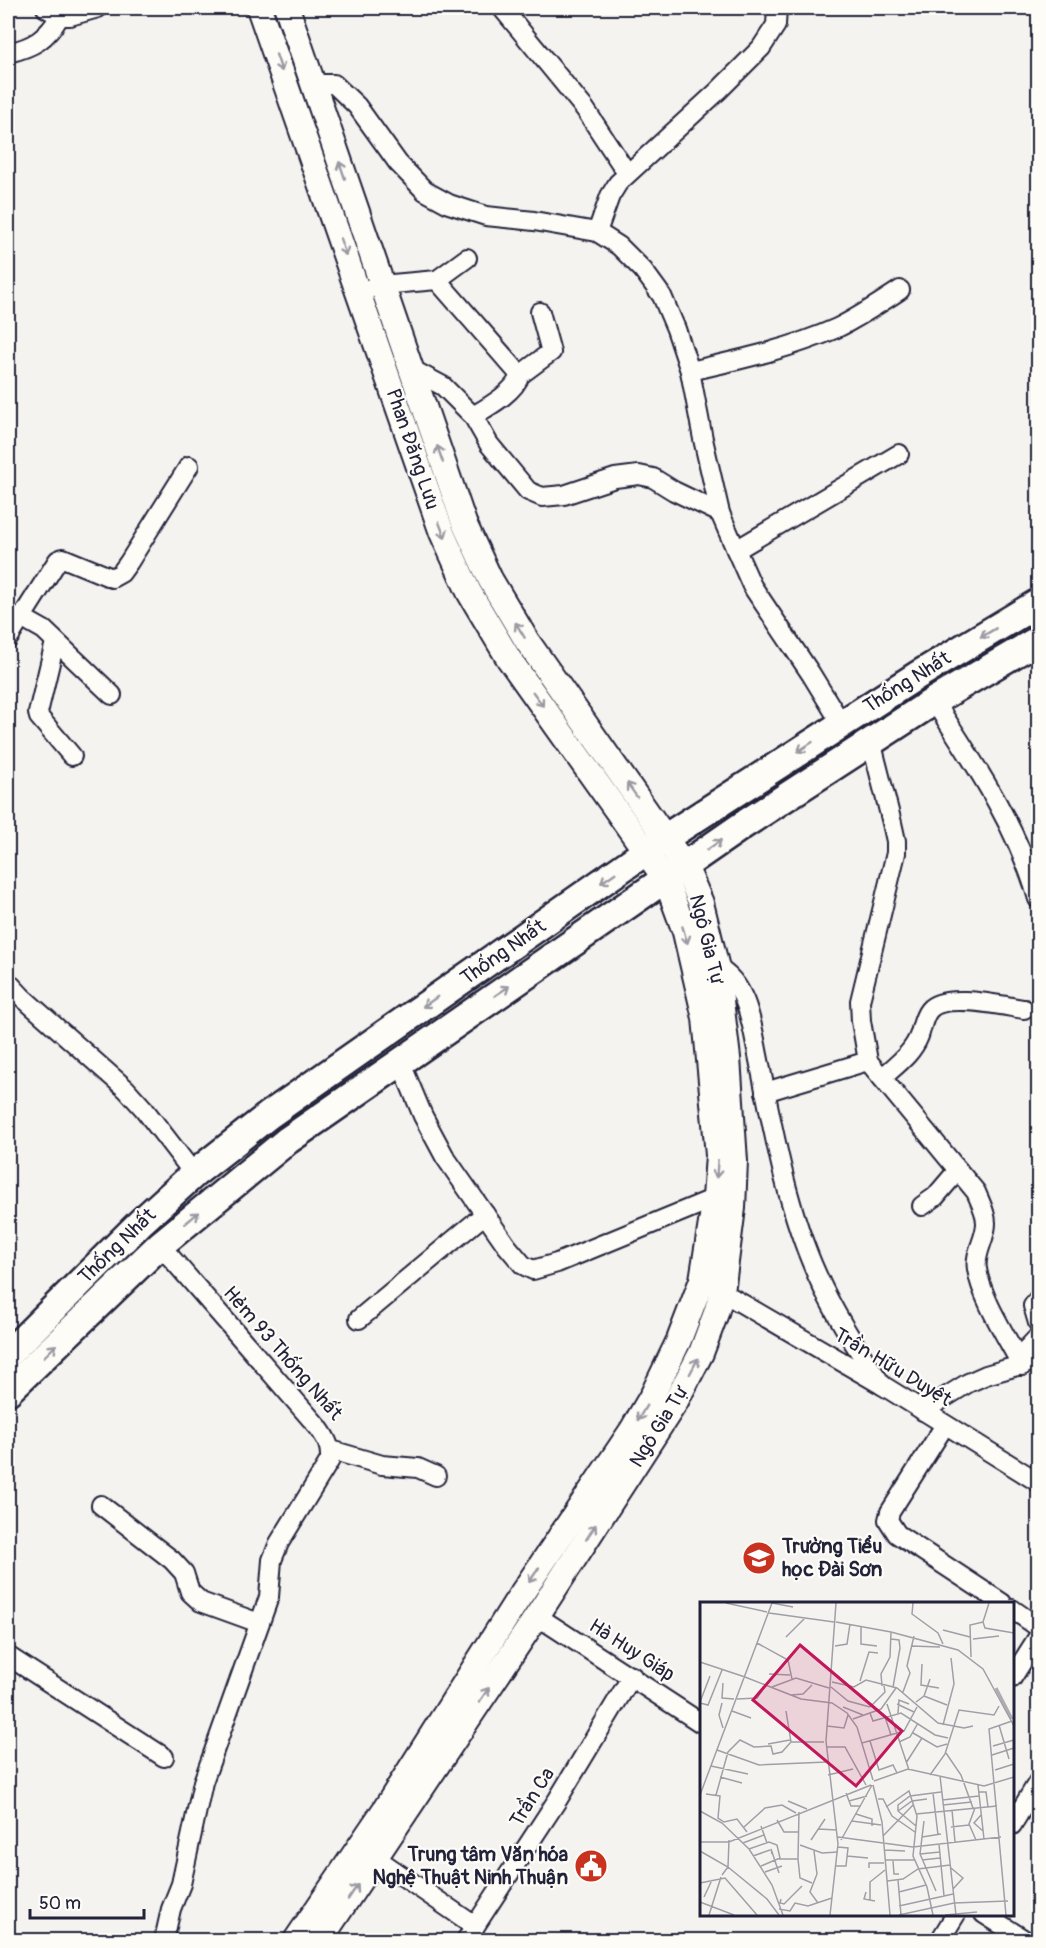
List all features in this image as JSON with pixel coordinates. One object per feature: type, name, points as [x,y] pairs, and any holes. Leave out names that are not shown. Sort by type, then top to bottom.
[{"type":"main road","name":"Phan Đăng Lưu","points":[[259,8],[442,533],[469,592],[509,659],[656,845]]},
{"type":"main road","name":"Phan Đăng Lưu","points":[[287,8],[464,523],[490,579],[656,845]]},
{"type":"main road","name":"Thống Nhất","points":[[8,1354],[142,1221],[194,1174],[269,1115],[656,845],[841,723],[1038,603]]},
{"type":"main road","name":"Thống Nhất","points":[[12,1379],[160,1245],[288,1140],[400,1060],[743,825],[934,701],[1038,640]]},
{"type":"main road","points":[[918,675],[934,701]]},
{"type":"main road","name":"Ngô Gia Tự","points":[[296,1941],[322,1927],[457,1715],[516,1602],[619,1469],[675,1402],[701,1353],[722,1292],[733,1208],[735,1161],[728,1058],[717,968],[701,903],[675,873],[656,845]]},
{"type":"main road","name":"Ngô Gia Tự","points":[[457,1715],[537,1616],[619,1469],[632,1430],[668,1363],[702,1280],[715,1198],[718,1155],[705,1018],[685,932],[675,873]]},
{"type":"main road","points":[[336,1067],[352,1094]]},
{"type":"main road","points":[[142,1221],[160,1245]]},
{"type":"main road","points":[[702,1280],[722,1292]]},
{"type":"main road","points":[[516,1602],[537,1616]]},
{"type":"street","points":[[8,53],[29,48],[37,43],[53,28],[53,12],[70,16],[98,8]]},
{"type":"street","points":[[502,8],[585,109],[627,173]]},
{"type":"street","points":[[597,232],[610,196],[627,173],[718,91],[761,48],[776,26],[777,8]]},
{"type":"street","points":[[313,84],[334,84],[357,106],[398,163],[425,191],[448,204],[486,216],[534,221],[597,232],[620,246],[643,270],[662,296],[690,371],[720,513],[736,550],[752,586],[841,723]]},
{"type":"street","points":[[359,292],[381,285],[437,280],[466,258]]},
{"type":"street","points":[[437,280],[520,375]]},
{"type":"street","points":[[690,371],[736,361],[810,339],[858,317],[900,290]]},
{"type":"street","points":[[473,416],[494,403],[518,381],[520,375],[551,352],[540,312]]},
{"type":"street","points":[[411,369],[443,386],[473,416],[489,444],[528,491],[542,496],[564,495],[615,478],[639,475],[653,478],[720,513]]},
{"type":"street","points":[[736,550],[899,454]]},
{"type":"street","points":[[8,639],[54,564],[63,558],[106,577],[112,578],[121,573],[189,466]]},
{"type":"street","points":[[21,617],[37,626],[56,642],[112,695]]},
{"type":"street","points":[[56,642],[38,713],[72,756]]},
{"type":"street","points":[[934,701],[989,785],[1013,833],[1034,882],[1038,899]]},
{"type":"street","points":[[871,741],[896,841],[891,873],[860,1001],[868,1061],[976,1192],[985,1213],[986,1226],[976,1266],[981,1284],[1026,1362]]},
{"type":"street","points":[[717,968],[727,973],[736,983],[742,995],[755,1041],[777,1153],[817,1275],[844,1328],[882,1385]]},
{"type":"street","points":[[8,982],[126,1089],[194,1174]]},
{"type":"street","points":[[882,1078],[911,1051],[928,1010],[939,1003],[956,1000],[1024,1009]]},
{"type":"street","points":[[400,1060],[423,1116],[445,1157],[523,1265],[532,1270],[557,1263],[715,1198]]},
{"type":"street","points":[[765,1092],[868,1061]]},
{"type":"street","points":[[922,1206],[935,1197],[958,1170]]},
{"type":"street","points":[[359,1319],[485,1214]]},
{"type":"street","name":"Hẻm 93 Thống Nhất","points":[[160,1245],[318,1427],[327,1439],[331,1450],[330,1460],[279,1543],[272,1560],[269,1597],[203,1782],[181,1884],[171,1909],[164,1941]]},
{"type":"street","name":"Trần Hữu Duyệt","points":[[722,1292],[882,1385],[1038,1482]]},
{"type":"street","points":[[1038,1299],[1033,1306],[1038,1323]]},
{"type":"street","points":[[923,1412],[968,1383],[1026,1362],[1038,1336]]},
{"type":"street","points":[[945,1425],[890,1512],[888,1520],[897,1534],[1000,1602]]},
{"type":"street","points":[[331,1450],[382,1464],[418,1468],[436,1476]]},
{"type":"street","points":[[101,1505],[172,1560],[184,1573],[194,1598],[260,1623]]},
{"type":"street","points":[[1013,1610],[1038,1627]]},
{"type":"street","name":"Hà Huy Giáp","points":[[537,1616],[700,1722]]},
{"type":"street","points":[[1013,1675],[1038,1637]]},
{"type":"street","points":[[8,1656],[164,1756]]},
{"type":"street","name":"Trần Ca","points":[[471,1933],[558,1799],[632,1676]]},
{"type":"street","points":[[1013,1822],[1038,1782]]},
{"type":"street","points":[[368,1852],[471,1933]]},
{"type":"street","points":[[940,1941],[955,1915]]},
{"type":"street","points":[[986,1915],[1025,1941]]},
{"type":"place","name":"Trường Tiểu học Đài Sơn","points":[[759,1558]]},
{"type":"place","name":"Trung tâm Văn hóa Nghệ Thuật Ninh Thuận","points":[[591,1866]]}]
